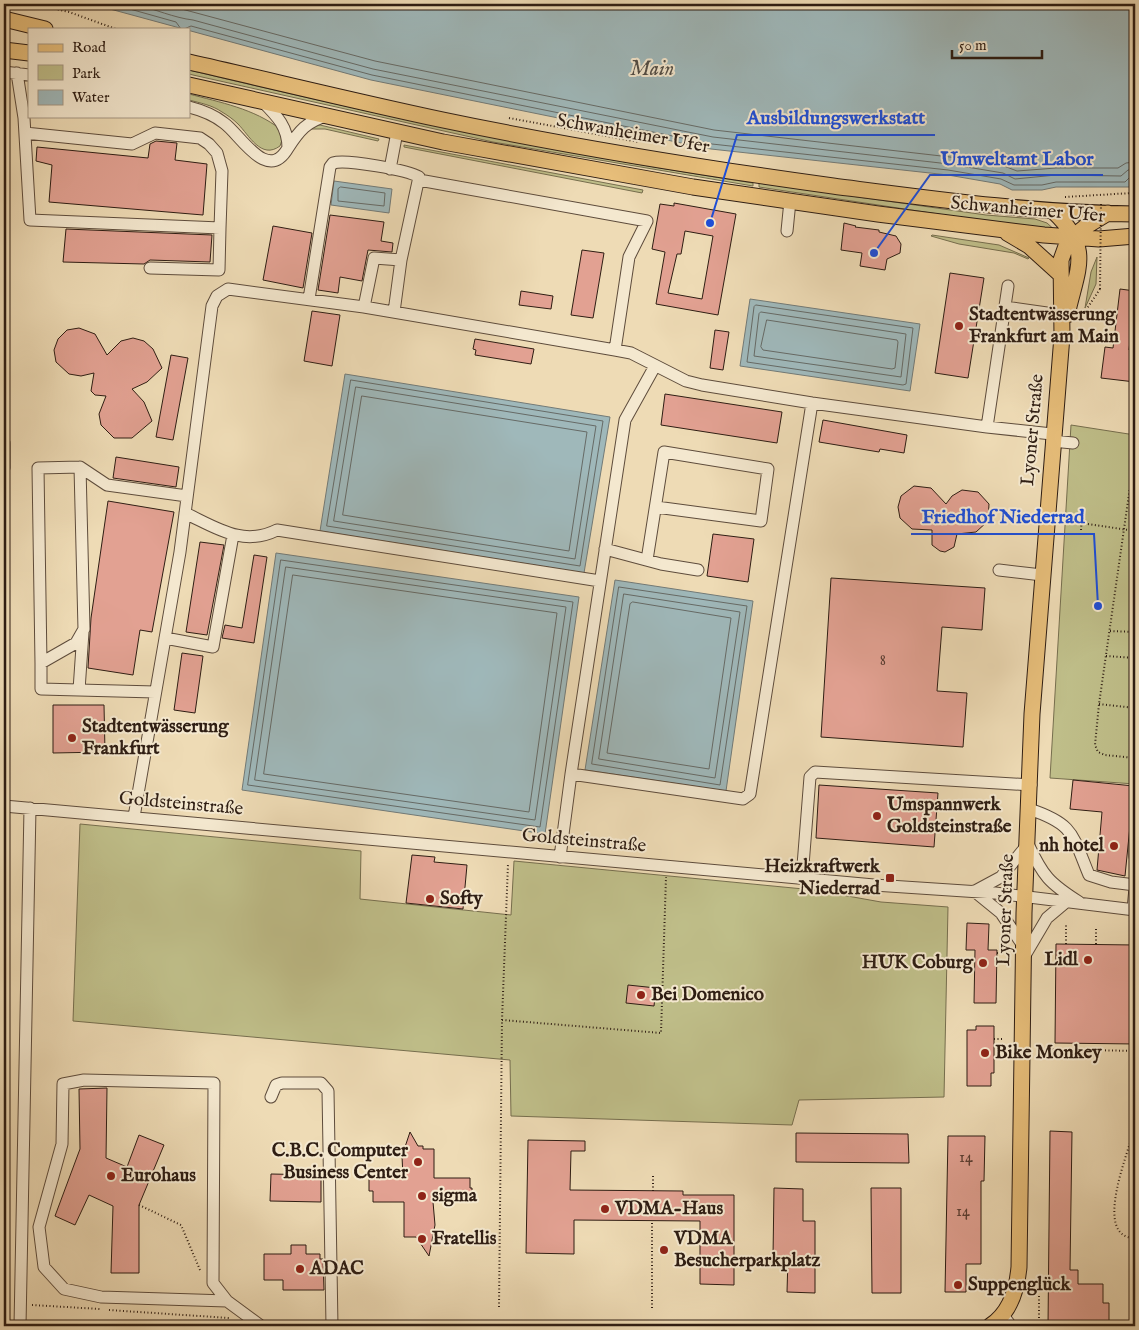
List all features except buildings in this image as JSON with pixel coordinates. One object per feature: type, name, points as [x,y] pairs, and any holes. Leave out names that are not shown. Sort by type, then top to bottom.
[{"type":"main road","points":[[4,19],[42,28]]},
{"type":"main road","points":[[4,50],[28,54]]},
{"type":"main road","name":"Schwanheimer Ufer","points":[[190,62],[444,120],[588,148],[744,174],[979,206],[1054,212],[1104,208],[1135,214]]},
{"type":"main road","name":"Schwanheimer Ufer","points":[[190,85],[397,132],[589,170],[790,201],[999,229],[1073,237],[1135,236]]},
{"type":"main road","points":[[1073,237],[1104,208]]},
{"type":"main road","points":[[1054,212],[1065,223],[1080,253],[1099,238]]},
{"type":"main road","points":[[999,229],[1029,246],[1061,275]]},
{"type":"main road","name":"Lyoner Straße","points":[[1062,336],[1061,275],[1063,251],[1073,237]]},
{"type":"main road","name":"Lyoner Straße","points":[[990,1326],[1007,1321],[1016,1289],[1019,1267],[1025,896],[1031,785],[1032,714],[1052,438],[1062,336],[1080,253]]},
{"type":"street","points":[[4,72],[23,74],[30,220],[220,228]]},
{"type":"street","points":[[264,102],[284,126],[288,138],[288,148]]},
{"type":"street","points":[[190,107],[204,111],[225,123],[256,156],[273,160],[281,156],[302,127],[317,118],[327,116]]},
{"type":"street","points":[[390,169],[397,132]]},
{"type":"street","points":[[25,133],[132,144],[155,133],[200,138],[217,153],[222,171],[218,270],[150,268]]},
{"type":"street","points":[[309,299],[330,167],[338,161],[416,175],[419,180],[401,260],[394,312]]},
{"type":"street","points":[[419,180],[646,221],[629,257],[615,350]]},
{"type":"street","points":[[787,231],[790,201]]},
{"type":"street","points":[[364,307],[374,258],[401,260]]},
{"type":"street","points":[[987,427],[1008,286]]},
{"type":"street","points":[[134,817],[185,513],[204,379],[212,306],[217,296],[228,289],[364,307],[615,350],[630,353],[686,381],[702,385],[812,404],[987,427],[1072,443]]},
{"type":"street","points":[[1005,306],[1061,315]]},
{"type":"street","points":[[560,857],[600,581],[626,420],[655,366]]},
{"type":"street","points":[[571,774],[743,799],[750,794],[812,404]]},
{"type":"street","points":[[4,443],[4,468]]},
{"type":"street","points":[[647,560],[664,452],[768,469],[761,521],[656,507]]},
{"type":"street","points":[[155,692],[41,690],[38,468],[80,467],[107,485],[187,496]]},
{"type":"street","points":[[78,690],[84,629],[80,467]]},
{"type":"street","points":[[185,513],[241,538],[265,536],[277,530],[600,581]]},
{"type":"street","points":[[165,638],[213,647],[233,534]]},
{"type":"street","points":[[605,549],[698,570]]},
{"type":"street","points":[[999,570],[1042,575]]},
{"type":"street","points":[[41,663],[76,643],[84,629]]},
{"type":"street","points":[[802,878],[810,777],[815,772],[1031,785]]},
{"type":"street","name":"Goldsteinstraße","points":[[4,806],[560,857],[974,891],[1134,910]]},
{"type":"street","points":[[20,1326],[30,808]]},
{"type":"street","points":[[1029,809],[1047,815],[1068,827],[1089,875],[1135,887],[1134,910]]},
{"type":"street","points":[[1135,843],[1135,857]]},
{"type":"street","points":[[1066,902],[1047,918],[1024,952],[1000,914],[974,891],[1001,877],[1028,844],[1039,869],[1047,879],[1082,904]]},
{"type":"street","points":[[227,1301],[101,1297],[64,1289],[44,1267],[39,1226],[62,1144],[63,1084],[84,1080],[214,1083],[213,1283],[227,1301],[261,1326]]},
{"type":"street","points":[[271,1097],[276,1085],[282,1083],[321,1083],[328,1091],[332,1326]]},
{"type":"path","points":[[34,4],[69,12],[113,28]]},
{"type":"path","points":[[507,118],[642,142]]},
{"type":"path","points":[[1061,197],[1132,193]]},
{"type":"path","points":[[1084,314],[1100,289],[1104,208]]},
{"type":"path","points":[[1135,452],[1099,704],[1096,745],[1098,752],[1105,755],[1135,758]]},
{"type":"path","points":[[1081,530],[1082,506]]},
{"type":"path","points":[[1081,523],[1135,531]]},
{"type":"path","points":[[1109,631],[1135,632]]},
{"type":"path","points":[[1106,656],[1135,658]]},
{"type":"path","points":[[1099,704],[1135,708]]},
{"type":"path","points":[[499,1307],[502,1020],[508,852]]},
{"type":"path","points":[[502,1020],[661,1033],[666,866]]},
{"type":"path","points":[[1066,924],[1066,944]]},
{"type":"path","points":[[1096,927],[1096,944]]},
{"type":"path","points":[[997,953],[1004,953]]},
{"type":"path","points":[[994,1039],[1003,1039]]},
{"type":"path","points":[[1042,1049],[1135,1051]]},
{"type":"path","points":[[1133,1133],[1117,1189],[1113,1218],[1116,1230],[1127,1238],[1135,1238]]},
{"type":"path","points":[[653,1176],[653,1191]]},
{"type":"path","points":[[139,1205],[181,1225],[202,1272],[213,1283]]},
{"type":"path","points":[[652,1221],[652,1308]]},
{"type":"path","points":[[1039,1296],[1039,1326]]},
{"type":"path","points":[[20,1304],[231,1318]]},
{"type":"green space","points":[[190,70],[329,103],[470,132],[682,172],[753,183],[753,186],[493,142],[190,74]]},
{"type":"green space","points":[[190,94],[248,111],[270,122],[280,129],[282,140],[280,146],[273,150],[261,148],[230,117],[206,105],[190,100]]},
{"type":"green space","points":[[314,125],[379,139],[378,141],[325,129],[309,129]]},
{"type":"green space","points":[[404,145],[643,190],[642,193],[404,147]]},
{"type":"green space","points":[[759,183],[986,215],[1035,219],[1047,223],[1057,232],[759,187]]},
{"type":"green space","points":[[932,235],[999,245],[1029,258],[1014,253],[959,244]]},
{"type":"green space","points":[[1097,257],[1096,284],[1085,308],[1091,272]]},
{"type":"green space","points":[[1071,425],[1135,435],[1135,784],[1050,778]]},
{"type":"green space","points":[[80,824],[361,851],[360,899],[511,915],[514,861],[814,890],[881,902],[948,907],[944,1097],[799,1100],[792,1125],[511,1116],[510,1060],[73,1021]]},
{"type":"water","name":"Main","points":[[104,4],[1135,4],[1135,181],[1132,181],[1132,187],[1056,187],[1042,190],[1012,190],[1000,184],[948,175],[711,149],[371,80],[190,31],[190,28],[180,28],[110,9]]},
{"type":"water","points":[[334,181],[392,189],[389,213],[331,205]]},
{"type":"water","points":[[750,299],[920,324],[910,391],[740,366]]},
{"type":"water","points":[[345,374],[610,417],[584,573],[320,531]]},
{"type":"water","points":[[276,553],[579,597],[545,834],[242,790]]},
{"type":"water","points":[[615,580],[753,601],[726,791],[585,770]]},
{"type":"place","name":"Ausbildungswerkstatt","points":[[710,223]]},
{"type":"place","name":"Umweltamt Labor","points":[[874,253]]},
{"type":"place","name":"Stadtentwässerung Frankfurt am Main","points":[[959,326]]},
{"type":"place","name":"Friedhof Niederrad","points":[[1098,606]]},
{"type":"place","name":"Stadtentwässerung Frankfurt","points":[[72,738]]},
{"type":"place","name":"Umspannwerk Goldsteinstraße","points":[[877,816]]},
{"type":"place","name":"nh hotel","points":[[1114,846]]},
{"type":"place","name":"Heizkraftwerk Niederrad","points":[[890,878]]},
{"type":"place","name":"Softy","points":[[430,899]]},
{"type":"place","name":"Lidl","points":[[1088,960]]},
{"type":"place","name":"HUK Coburg","points":[[983,963]]},
{"type":"place","name":"Bei Domenico","points":[[641,995]]},
{"type":"place","name":"Bike Monkey","points":[[985,1053]]},
{"type":"place","name":"C.B.C. Computer Business Center","points":[[418,1162]]},
{"type":"place","name":"Eurohaus","points":[[111,1176]]},
{"type":"place","name":"sigma","points":[[422,1196]]},
{"type":"place","name":"VDMA-Haus","points":[[605,1209]]},
{"type":"place","name":"Fratellis","points":[[422,1239]]},
{"type":"place","name":"VDMA Besucherparkplatz","points":[[664,1250]]},
{"type":"place","name":"ADAC","points":[[300,1269]]},
{"type":"place","name":"Suppenglück","points":[[958,1285]]}]
